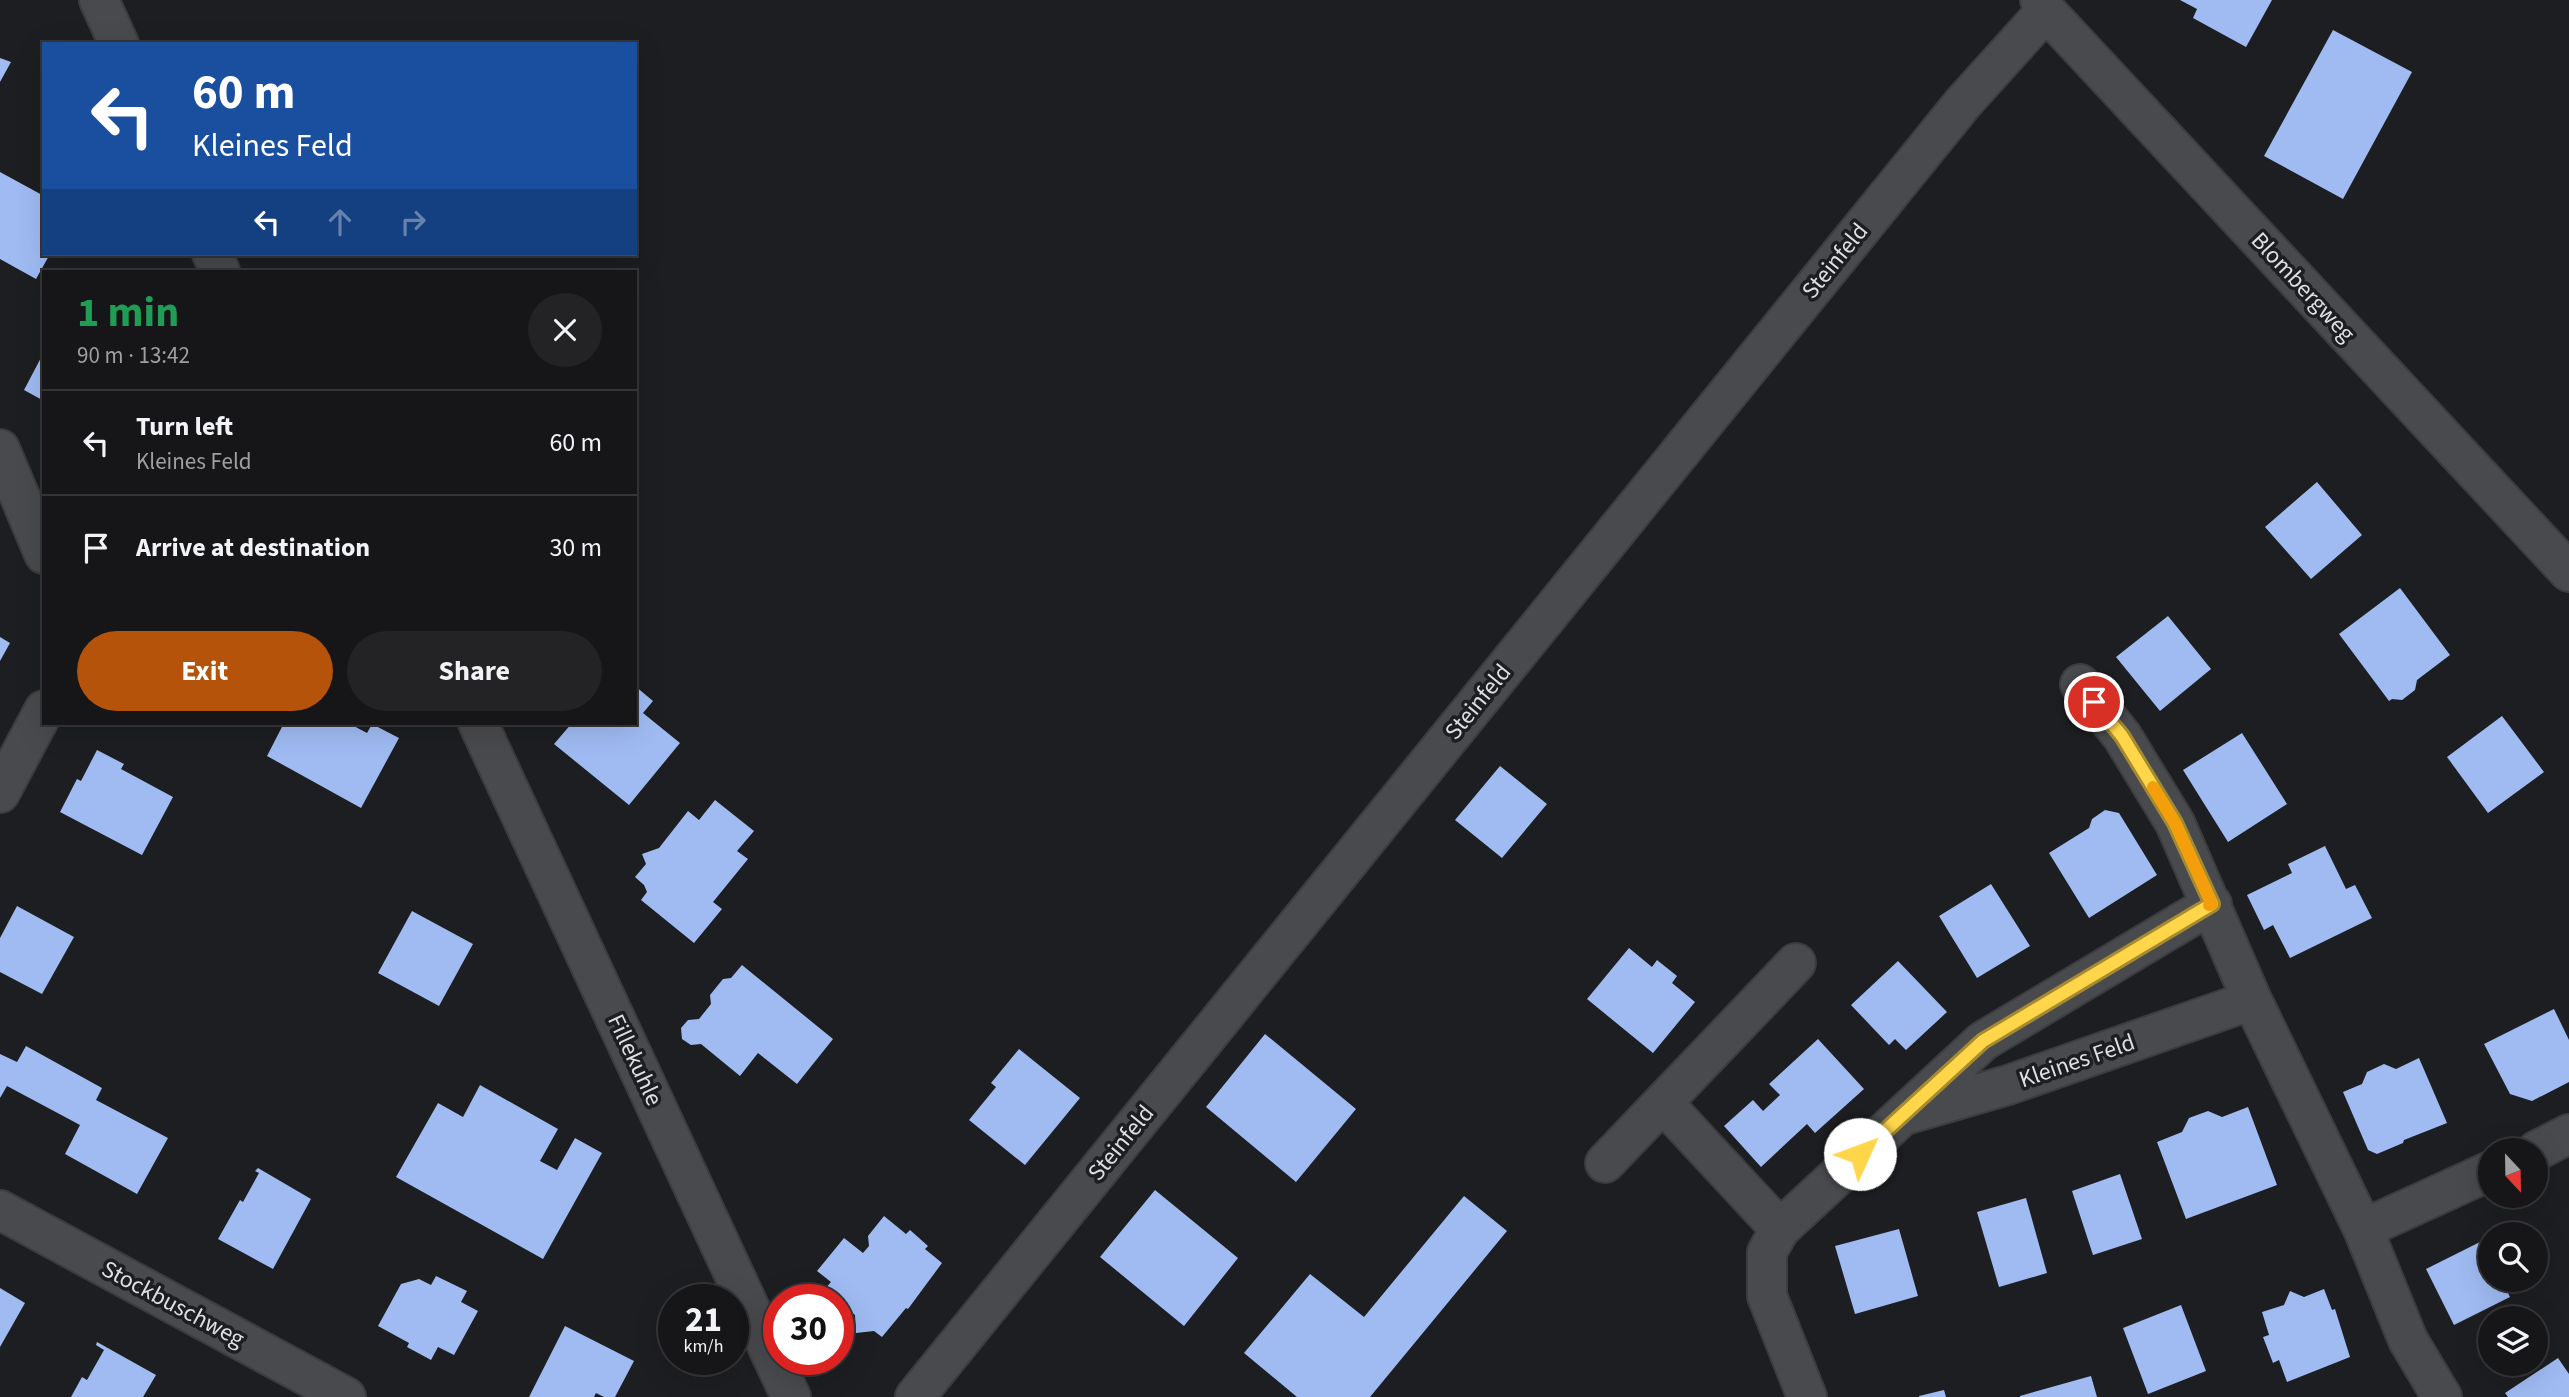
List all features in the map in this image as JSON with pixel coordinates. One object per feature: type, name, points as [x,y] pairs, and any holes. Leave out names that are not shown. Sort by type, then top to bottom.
[{"type":"street","points":[[99,0],[118,42]]},
{"type":"street","name":"Blombergweg","points":[[2043,6],[2569,572]]},
{"type":"street","name":"Steinfeld","points":[[915,1397],[2043,6]]},
{"type":"street","points":[[0,449],[42,549]]},
{"type":"street","points":[[2080,684],[2122,736],[2175,823],[2252,1000],[2363,1229],[2408,1340],[2442,1397]]},
{"type":"street","points":[[0,793],[42,714]]},
{"type":"street","name":"Fillekuhle","points":[[479,725],[791,1397]]},
{"type":"street","name":"Kleines Feld","points":[[1807,1397],[1767,1296],[1768,1252],[1780,1229],[1983,1041],[2212,904]]},
{"type":"street","points":[[1605,1163],[1796,963]]},
{"type":"street","name":"Kleines Feld","points":[[1899,1117],[2008,1085],[2252,1000]]},
{"type":"street","points":[[1664,1104],[1780,1229]]},
{"type":"street","points":[[2548,1145],[2569,1135]]},
{"type":"street","points":[[2363,1229],[2478,1176]]},
{"type":"street","name":"Stockbuschweg","points":[[0,1210],[346,1397]]},
{"type":"building","points":[[2180,0],[2272,0],[2246,47],[2193,18],[2197,9]]},
{"type":"building","points":[[2333,30],[2412,72],[2343,199],[2264,156]]},
{"type":"building","points":[[0,58],[11,62],[0,82]]},
{"type":"building","points":[[0,172],[42,195],[42,256],[49,256],[36,279],[0,259]]},
{"type":"building","points":[[42,356],[42,400],[24,390]]},
{"type":"building","points":[[2317,482],[2362,535],[2311,579],[2265,527]]},
{"type":"building","points":[[2400,588],[2450,655],[2417,680],[2415,690],[2402,700],[2389,701],[2339,634]]},
{"type":"building","points":[[2168,616],[2211,669],[2160,711],[2116,657]]},
{"type":"building","points":[[0,637],[10,643],[0,661]]},
{"type":"building","points":[[637,688],[653,701],[643,713],[680,743],[629,805],[554,744],[570,725],[637,725]]},
{"type":"building","points":[[2502,716],[2544,772],[2488,813],[2447,757]]},
{"type":"building","points":[[283,725],[352,725],[367,733],[374,725],[399,738],[361,808],[267,756]]},
{"type":"building","points":[[2242,733],[2287,804],[2228,842],[2183,770]]},
{"type":"building","points":[[97,750],[124,764],[121,769],[173,797],[142,855],[60,812],[77,779],[81,781]]},
{"type":"building","points":[[1500,766],[1547,804],[1502,858],[1455,820]]},
{"type":"building","points":[[715,800],[754,831],[737,851],[748,859],[713,902],[722,909],[694,943],[641,900],[647,892],[635,877],[646,864],[642,854],[659,848],[688,811],[699,820]]},
{"type":"building","points":[[2105,810],[2119,813],[2157,875],[2089,918],[2049,853],[2089,828],[2092,819]]},
{"type":"building","points":[[2325,846],[2346,889],[2355,885],[2372,918],[2290,958],[2273,925],[2264,930],[2247,895],[2292,873],[2288,864]]},
{"type":"building","points":[[1991,884],[2030,946],[1977,978],[1939,916]]},
{"type":"building","points":[[17,906],[74,937],[42,994],[0,972],[0,938]]},
{"type":"building","points":[[412,911],[473,944],[439,1006],[378,973]]},
{"type":"building","points":[[1629,948],[1652,967],[1657,960],[1677,976],[1672,983],[1695,1002],[1653,1053],[1587,999]]},
{"type":"building","points":[[1898,961],[1947,1012],[1906,1050],[1895,1039],[1889,1045],[1851,1005]]},
{"type":"building","points":[[742,965],[833,1039],[797,1084],[758,1053],[740,1076],[701,1044],[691,1045],[682,1039],[681,1028],[688,1020],[699,1019],[711,1004],[710,995],[723,979],[731,978]]},
{"type":"building","points":[[2554,1009],[2569,1040],[2569,1082],[2532,1101],[2510,1094],[2484,1044]]},
{"type":"building","points":[[1265,1034],[1356,1109],[1296,1182],[1206,1107]]},
{"type":"building","points":[[1818,1039],[1864,1089],[1815,1133],[1807,1124],[1761,1167],[1724,1126],[1753,1100],[1763,1111],[1780,1095],[1769,1084]]},
{"type":"building","points":[[26,1046],[102,1088],[96,1100],[168,1138],[137,1194],[65,1154],[80,1125],[7,1086],[0,1098],[0,1054],[17,1062]]},
{"type":"building","points":[[1019,1049],[1080,1098],[1025,1165],[969,1120],[996,1087],[991,1083]]},
{"type":"building","points":[[2419,1058],[2447,1123],[2377,1154],[2368,1150],[2343,1092],[2362,1084],[2367,1072],[2384,1064],[2396,1069]]},
{"type":"building","points":[[480,1085],[558,1129],[540,1161],[557,1170],[575,1138],[602,1153],[543,1259],[396,1177],[438,1103],[463,1117]]},
{"type":"building","points":[[2248,1107],[2277,1185],[2186,1219],[2157,1142],[2182,1132],[2189,1118],[2208,1111],[2222,1117]]},
{"type":"building","points":[[258,1168],[311,1199],[273,1269],[218,1239],[240,1200],[243,1202],[259,1173],[255,1171]]},
{"type":"building","points":[[2120,1174],[2142,1239],[2093,1255],[2072,1191]]},
{"type":"building","points":[[1155,1190],[1238,1258],[1184,1326],[1100,1257]]},
{"type":"building","points":[[1464,1196],[1507,1231],[1370,1397],[1297,1397],[1244,1353],[1310,1274],[1364,1317]]},
{"type":"building","points":[[2026,1198],[2047,1273],[1999,1287],[1977,1212]]},
{"type":"building","points":[[884,1216],[906,1234],[910,1230],[928,1246],[925,1249],[942,1263],[908,1309],[906,1308],[882,1337],[874,1331],[856,1333],[854,1284],[829,1284],[831,1282],[817,1271],[844,1238],[863,1253],[869,1246],[868,1236]]},
{"type":"building","points":[[1899,1229],[1918,1296],[1855,1314],[1835,1246]]},
{"type":"building","points":[[2478,1243],[2478,1292],[2508,1292],[2510,1297],[2492,1306],[2478,1306],[2478,1313],[2454,1325],[2426,1269]]},
{"type":"building","points":[[436,1276],[467,1291],[461,1302],[478,1311],[454,1355],[438,1347],[431,1360],[407,1347],[409,1343],[378,1326],[401,1284],[419,1279],[431,1285]]},
{"type":"building","points":[[0,1288],[25,1303],[0,1347]]},
{"type":"building","points":[[2324,1289],[2332,1310],[2335,1309],[2350,1357],[2287,1382],[2279,1360],[2273,1363],[2263,1337],[2269,1335],[2262,1312],[2284,1305],[2290,1291],[2304,1297]]},
{"type":"building","points":[[2181,1305],[2206,1371],[2148,1394],[2123,1328]]},
{"type":"building","points":[[565,1326],[634,1361],[615,1397],[604,1397],[596,1393],[594,1397],[529,1397]]},
{"type":"building","points":[[97,1342],[156,1375],[143,1397],[71,1397],[82,1377],[87,1380],[104,1350],[96,1345]]},
{"type":"building","points":[[2558,1358],[2569,1374],[2569,1397],[2508,1397],[2505,1393],[2531,1376],[2548,1376],[2548,1365]]},
{"type":"building","points":[[2091,1376],[2097,1397],[2020,1397],[2020,1396]]},
{"type":"building","points":[[1944,1390],[1946,1397],[1919,1397],[1919,1396]]},
{"type":"slow traffic","points":[[2153,787],[2175,823],[2212,904],[2209,905]]},
{"type":"route","points":[[1860,1154],[1983,1041],[2212,904],[2175,823],[2122,736],[2094,702]]}]
